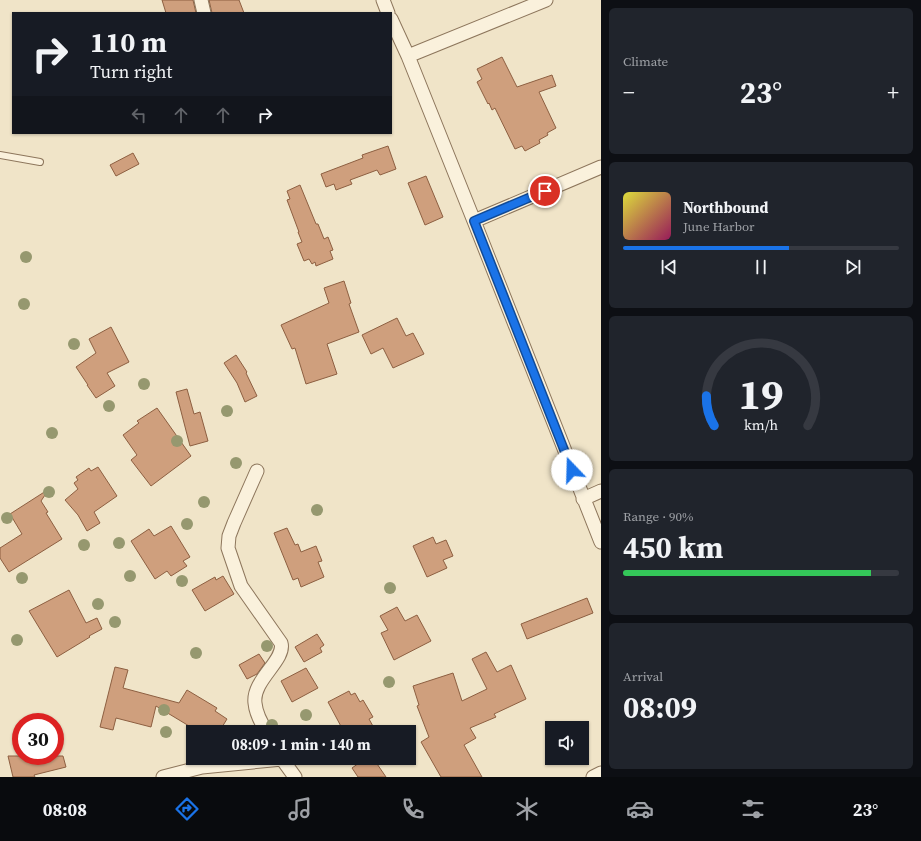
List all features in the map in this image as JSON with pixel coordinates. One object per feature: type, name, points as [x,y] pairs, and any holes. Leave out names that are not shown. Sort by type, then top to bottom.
[{"type":"street","points":[[201,0],[204,12]]},
{"type":"street","points":[[382,0],[388,12]]},
{"type":"street","points":[[408,56],[546,0]]},
{"type":"street","points":[[392,21],[408,56],[601,542]]},
{"type":"street","points":[[474,221],[601,167]]},
{"type":"street","points":[[257,471],[229,536],[228,548],[241,586],[281,643],[282,647],[280,654],[262,679],[256,691],[255,703],[259,719],[263,725]]},
{"type":"street","points":[[583,499],[601,491]]},
{"type":"street","points":[[163,777],[202,767],[220,765]]},
{"type":"street","points":[[287,765],[295,777]]},
{"type":"street","points":[[593,777],[601,774]]},
{"type":"lane","points":[[0,155],[40,162]]},
{"type":"building","points":[[162,0],[193,0],[196,12],[166,12]]},
{"type":"building","points":[[209,0],[239,0],[244,12],[212,12]]},
{"type":"building","points":[[502,57],[517,87],[552,75],[556,86],[539,92],[556,128],[539,140],[540,143],[525,151],[522,146],[515,149],[495,108],[492,110],[477,82],[482,79],[477,69]]},
{"type":"building","points":[[388,146],[396,169],[380,175],[377,170],[350,180],[352,184],[336,190],[334,184],[326,187],[321,174],[363,158],[362,155]]},
{"type":"building","points":[[133,153],[139,164],[116,176],[110,165]]},
{"type":"building","points":[[426,176],[443,217],[425,225],[408,183]]},
{"type":"building","points":[[300,185],[316,224],[318,224],[324,239],[328,237],[333,250],[330,251],[333,259],[316,266],[315,262],[312,264],[309,259],[304,261],[297,244],[302,242],[287,200],[290,199],[287,191]]},
{"type":"building","points":[[344,281],[351,303],[349,304],[359,332],[327,344],[337,374],[306,384],[295,348],[292,349],[281,325],[329,303],[324,288]]},
{"type":"building","points":[[397,318],[406,336],[413,333],[424,354],[393,368],[383,348],[371,354],[362,335]]},
{"type":"building","points":[[111,327],[129,362],[107,373],[115,386],[96,398],[76,367],[96,353],[89,339]]},
{"type":"building","points":[[236,355],[247,372],[246,373],[257,396],[245,402],[237,383],[224,363]]},
{"type":"building","points":[[187,389],[194,414],[200,412],[208,441],[190,446],[176,392]]},
{"type":"building","points":[[157,408],[191,456],[151,486],[131,460],[137,455],[123,435],[139,423],[137,421]]},
{"type":"building","points":[[98,467],[117,496],[94,512],[100,523],[87,531],[78,515],[65,500],[78,489],[74,483],[78,480],[76,477],[89,468],[91,471]]},
{"type":"building","points":[[49,489],[41,501],[48,512],[46,513],[62,539],[9,572],[0,558],[0,548],[22,534],[10,514]]},
{"type":"building","points":[[171,526],[190,557],[183,561],[187,566],[171,576],[167,571],[155,579],[131,541],[149,529],[154,536]]},
{"type":"building","points":[[287,528],[295,545],[298,544],[301,552],[316,546],[322,561],[318,562],[324,577],[301,587],[298,578],[293,580],[274,533]]},
{"type":"building","points":[[433,537],[436,544],[446,540],[453,556],[443,560],[447,568],[427,577],[413,546]]},
{"type":"building","points":[[223,576],[234,594],[205,611],[192,590],[215,577],[216,580]]},
{"type":"building","points":[[69,590],[86,623],[97,618],[102,629],[57,657],[29,611]]},
{"type":"building","points":[[587,598],[593,613],[527,639],[521,624]]},
{"type":"building","points":[[397,607],[405,621],[417,615],[431,641],[394,660],[381,633],[388,630],[380,616]]},
{"type":"building","points":[[317,634],[324,645],[320,648],[322,652],[304,662],[295,647]]},
{"type":"building","points":[[486,652],[497,672],[511,665],[526,699],[494,714],[496,717],[470,728],[476,738],[464,745],[482,777],[441,777],[421,742],[429,737],[417,706],[419,705],[413,686],[453,673],[462,701],[487,689],[472,659]]},
{"type":"building","points":[[259,654],[265,663],[257,674],[247,679],[239,665]]},
{"type":"building","points":[[115,667],[128,670],[123,688],[179,703],[187,690],[217,708],[215,711],[227,719],[223,725],[187,725],[156,706],[151,727],[116,718],[113,730],[100,727]]},
{"type":"building","points":[[306,668],[318,688],[292,702],[281,681]]},
{"type":"building","points":[[349,691],[351,695],[355,693],[360,702],[363,700],[373,717],[369,719],[372,725],[340,725],[328,702]]},
{"type":"building","points":[[8,756],[12,756],[12,765],[64,765],[64,760],[66,767],[34,775],[35,777],[13,777]]},
{"type":"building","points":[[356,765],[378,765],[386,777],[358,777],[352,768]]},
{"type":"route","points":[[545,191],[474,221],[572,470]]}]
